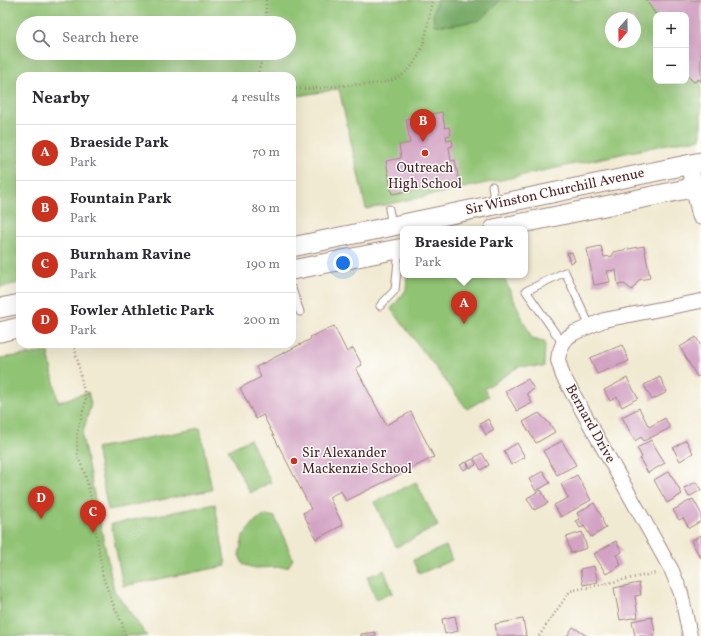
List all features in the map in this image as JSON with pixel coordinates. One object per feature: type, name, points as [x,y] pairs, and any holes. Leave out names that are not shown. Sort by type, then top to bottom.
[{"type":"main road","name":"Sir Winston Churchill Avenue","points":[[296,246],[390,218],[495,205],[695,163]]},
{"type":"main road","name":"Sir Winston Churchill Avenue","points":[[508,226],[698,186]]},
{"type":"main road","points":[[296,269],[400,248]]},
{"type":"main road","points":[[0,308],[16,305]]},
{"type":"main road","points":[[0,332],[16,328]]},
{"type":"street","points":[[695,163],[701,216]]},
{"type":"street","points":[[563,343],[574,333],[604,320],[701,301]]},
{"type":"street","name":"Bernard Drive","points":[[563,343],[558,360],[563,376],[672,571],[681,593],[690,636]]},
{"type":"lane","points":[[492,186],[495,205]]},
{"type":"lane","points":[[380,306],[395,290],[400,248]]},
{"type":"lane","points":[[563,343],[526,291],[565,272],[590,326]]},
{"type":"lane","points":[[296,300],[300,312]]},
{"type":"path","points":[[266,0],[266,16]]},
{"type":"path","points":[[296,88],[311,90],[334,86],[382,82],[395,79],[403,74],[412,66],[420,53],[432,0]]},
{"type":"path","points":[[258,72],[261,60]]},
{"type":"path","points":[[75,348],[86,401],[77,434],[78,457],[85,474],[91,498],[103,577],[122,623],[125,636]]},
{"type":"path","points":[[539,636],[570,591],[656,573]]},
{"type":"green space","points":[[0,0],[701,0],[701,139],[677,142],[366,209],[339,89],[296,96],[296,72],[16,72],[16,284],[0,287]]},
{"type":"green space","points":[[437,0],[501,0],[480,20],[454,25],[434,25],[433,15]]},
{"type":"green space","points":[[407,278],[504,278],[532,339],[545,342],[544,367],[520,366],[484,389],[489,396],[467,409],[391,309],[406,290]]},
{"type":"green space","points":[[48,352],[58,402],[88,392],[91,404],[82,436],[114,590],[147,636],[0,636],[0,358]]},
{"type":"green space","points":[[200,428],[212,490],[108,510],[96,448]]},
{"type":"green space","points":[[250,439],[271,482],[250,493],[228,450]]},
{"type":"green space","points":[[416,482],[438,526],[396,547],[374,502]]},
{"type":"green space","points":[[215,504],[226,566],[123,586],[111,524]]},
{"type":"green space","points":[[266,515],[275,517],[293,559],[288,567],[252,568],[243,564],[239,555],[243,536],[256,520]]},
{"type":"green space","points":[[446,546],[452,560],[419,574],[413,560]]},
{"type":"green space","points":[[384,570],[393,593],[376,599],[367,577]]},
{"type":"building","points":[[646,0],[701,0],[701,82],[699,79],[694,82],[689,78],[689,12],[654,12]]},
{"type":"building","name":"Outreach High School","points":[[442,112],[445,128],[449,127],[451,135],[446,136],[447,141],[452,140],[453,146],[449,147],[451,161],[455,160],[459,181],[392,194],[386,161],[401,158],[399,145],[410,143],[406,119]]},
{"type":"building","points":[[601,246],[604,257],[613,256],[613,252],[644,246],[650,278],[639,280],[632,290],[624,284],[618,285],[616,270],[607,271],[610,282],[594,285],[587,249]]},
{"type":"building","points":[[572,252],[575,261],[570,263],[567,253]]},
{"type":"building","points":[[334,326],[347,352],[353,348],[362,365],[356,368],[386,425],[411,412],[434,457],[346,501],[341,491],[329,497],[343,525],[316,539],[303,513],[311,509],[263,415],[256,419],[240,388],[261,377],[256,367],[296,348],[311,339],[310,337]]},
{"type":"building","points":[[696,337],[701,346],[701,375],[697,377],[680,347]]},
{"type":"building","points":[[622,345],[629,361],[597,374],[590,358]]},
{"type":"building","points":[[660,377],[667,392],[652,400],[644,385]]},
{"type":"building","points":[[627,378],[638,398],[622,407],[617,397],[610,401],[604,390]]},
{"type":"building","points":[[528,379],[534,389],[527,393],[532,403],[517,411],[505,391]]},
{"type":"building","points":[[639,408],[649,427],[665,418],[670,428],[644,441],[641,437],[635,441],[622,417]]},
{"type":"building","points":[[539,413],[550,424],[555,432],[536,443],[523,422]]},
{"type":"building","points":[[488,419],[494,430],[486,435],[480,424]]},
{"type":"building","points":[[651,440],[665,463],[648,473],[640,459],[642,457],[637,448]]},
{"type":"building","points":[[686,440],[693,453],[680,461],[673,448]]},
{"type":"building","points":[[562,441],[576,465],[557,475],[543,451]]},
{"type":"building","points":[[517,443],[525,457],[511,465],[504,451]]},
{"type":"building","points":[[482,453],[489,465],[481,470],[474,458]]},
{"type":"building","points":[[473,459],[476,465],[470,468],[467,462]]},
{"type":"building","points":[[466,462],[469,467],[464,470],[460,465]]},
{"type":"building","points":[[543,471],[550,483],[536,491],[529,479]]},
{"type":"building","points":[[669,471],[682,494],[667,503],[654,480]]},
{"type":"building","points":[[577,475],[591,500],[561,517],[554,505],[568,498],[561,484]]},
{"type":"building","points":[[696,482],[701,490],[689,497],[684,488]]},
{"type":"building","points":[[541,490],[548,503],[534,510],[527,498]]},
{"type":"building","points":[[693,499],[701,513],[701,521],[689,528],[683,518],[679,520],[673,510]]},
{"type":"building","points":[[594,503],[606,528],[591,537],[584,526],[580,528],[576,521],[580,519],[577,513]]},
{"type":"building","points":[[582,532],[587,548],[571,553],[566,537]]},
{"type":"building","points":[[701,535],[701,558],[691,541]]},
{"type":"building","points":[[616,541],[622,552],[616,555],[621,565],[606,574],[594,554]]},
{"type":"building","points":[[594,566],[598,582],[583,585],[580,569]]},
{"type":"building","points":[[639,583],[641,595],[635,596],[638,617],[620,620],[614,588]]},
{"type":"building","points":[[455,616],[458,631],[445,634],[442,619]]},
{"type":"building","points":[[652,617],[655,636],[635,636],[632,621]]},
{"type":"building","points":[[523,619],[526,636],[497,636],[495,624]]},
{"type":"building","points":[[573,627],[587,636],[567,636]]},
{"type":"building","points":[[375,632],[376,636],[361,636],[361,634]]},
{"type":"place","name":"Fountain Park","points":[[423,142]]},
{"type":"place","name":"Outreach High School","points":[[425,153]]},
{"type":"place","name":"Braeside Park","points":[[464,324]]},
{"type":"place","name":"Sir Alexander Mackenzie School","points":[[294,461]]},
{"type":"place","name":"Fowler Athletic Park","points":[[41,519]]},
{"type":"place","name":"Burnham Ravine","points":[[93,533]]}]
